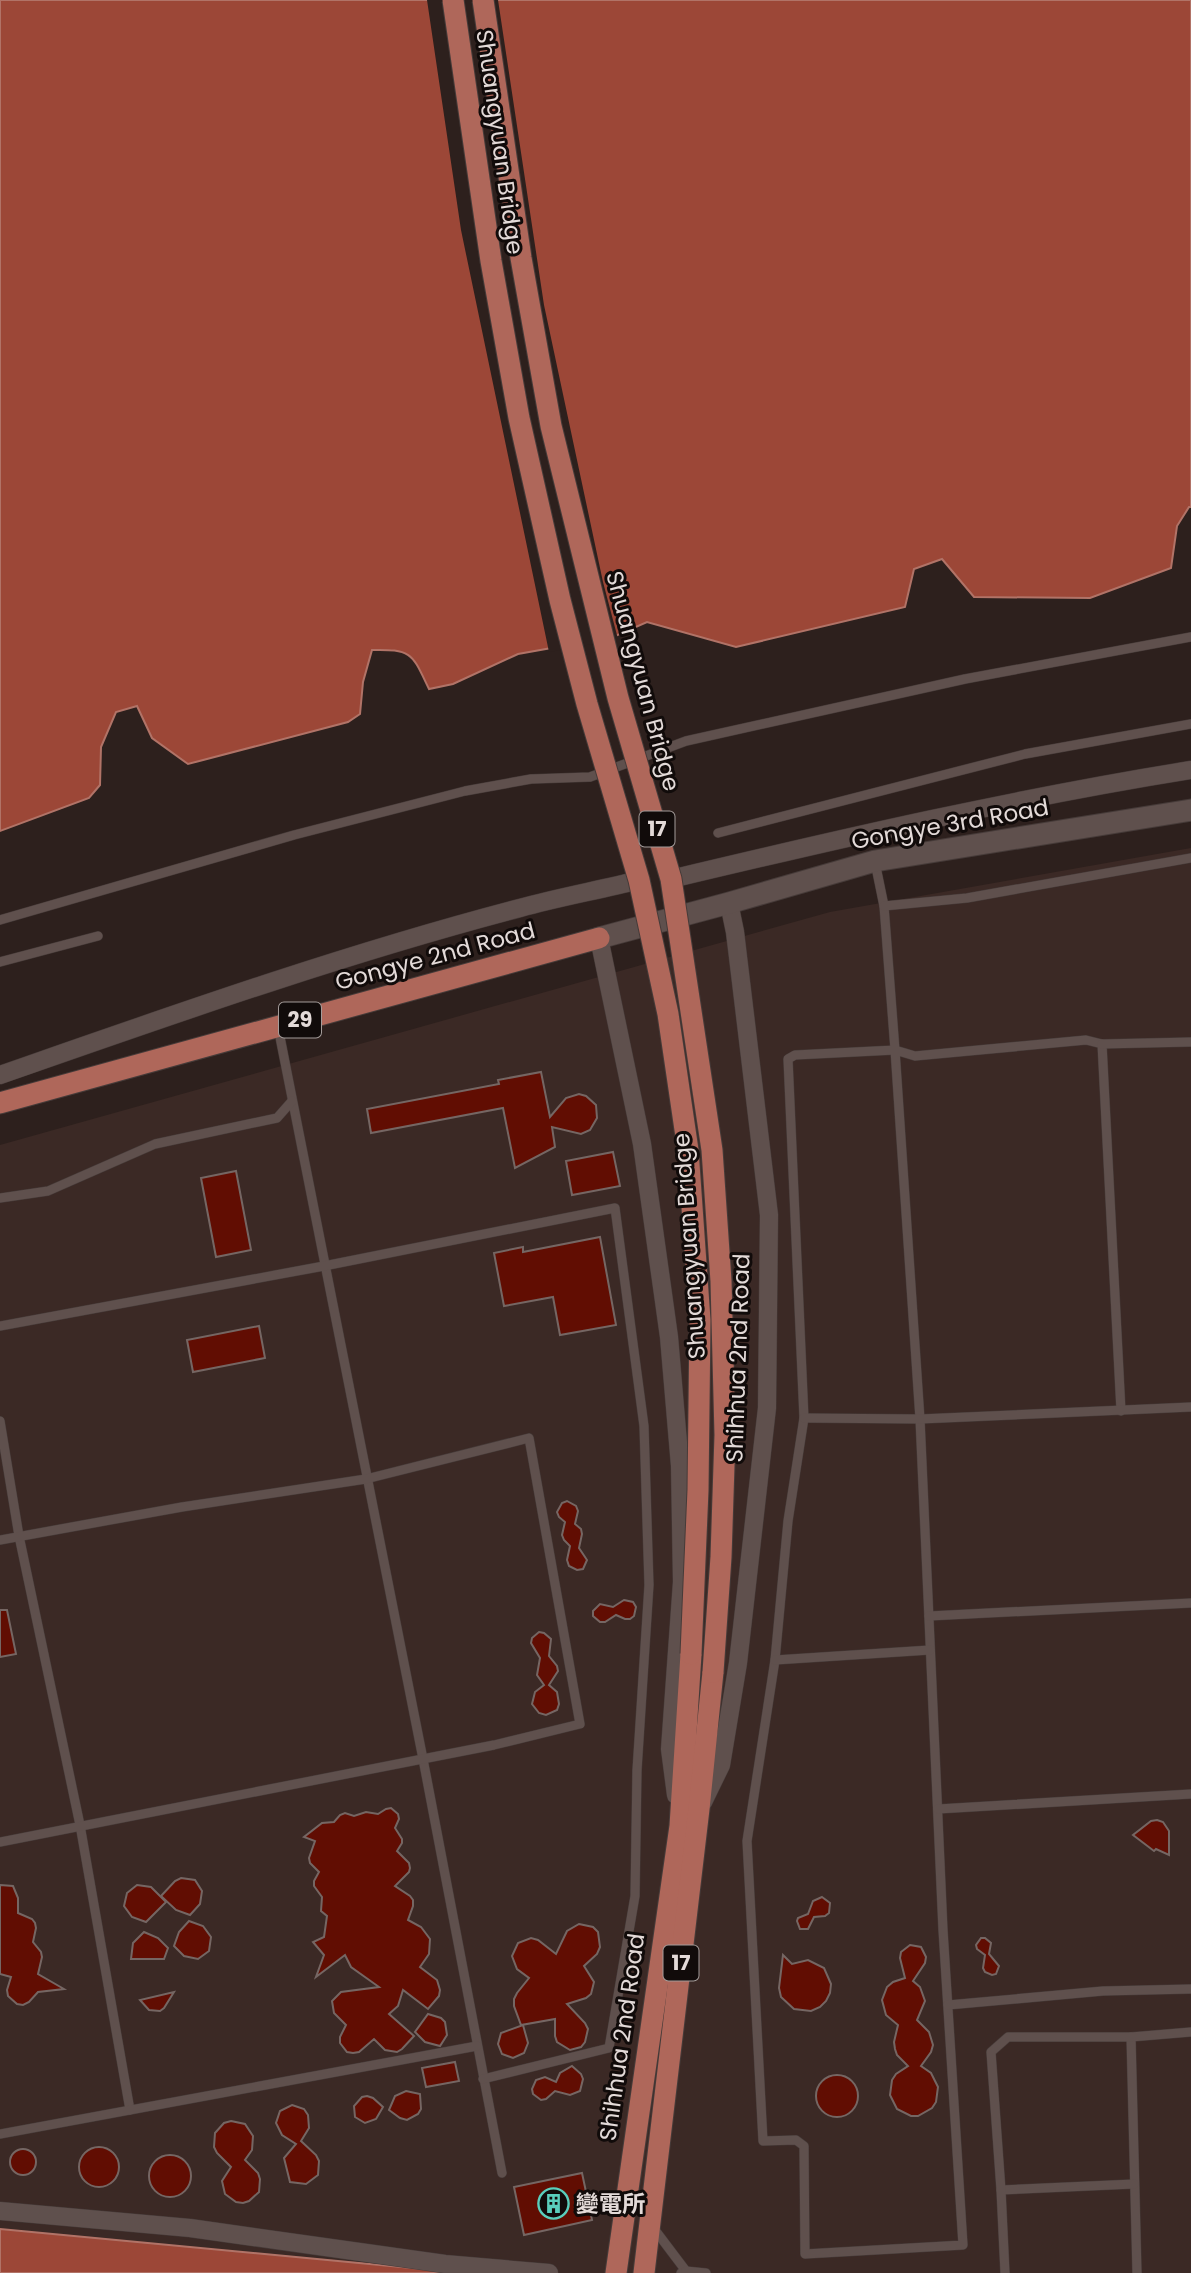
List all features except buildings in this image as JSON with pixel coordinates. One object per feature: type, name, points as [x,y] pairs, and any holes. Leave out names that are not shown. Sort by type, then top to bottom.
[{"type":"main road","name":"Shuangyuan Bridge","points":[[453,0],[491,261],[519,418],[560,600],[587,704],[639,880],[668,1014],[689,1163],[700,1320],[698,1490],[691,1654]]},
{"type":"main road","name":"Shuangyuan Bridge","points":[[483,0],[521,258],[551,426],[618,698],[671,879],[712,1150],[721,1281],[725,1435],[721,1557],[713,1672]]},
{"type":"main road","name":"Gongye 2nd Road","points":[[0,1102],[599,938]]},
{"type":"main road","name":"Shihhua 2nd Road","points":[[617,2265],[680,1826],[691,1654]]},
{"type":"main road","name":"Shihhua 2nd Road","points":[[645,2264],[713,1672]]},
{"type":"street","points":[[671,879],[973,810],[1191,770]]},
{"type":"street","name":"Gongye 3rd Road","points":[[599,938],[730,904],[875,860],[1191,810]]},
{"type":"street","points":[[0,1075],[186,1010],[388,947],[521,908],[639,880]]},
{"type":"street","name":"Shihhua 2nd Road","points":[[699,1809],[721,1765],[736,1676],[767,1408],[769,1215],[730,904]]},
{"type":"street","name":"Shihhua 2nd Road","points":[[599,938],[642,1144],[669,1337],[680,1466],[682,1582],[670,1749],[680,1826]]},
{"type":"street","points":[[0,2211],[190,2228],[445,2264],[549,2273]]},
{"type":"lane","points":[[0,920],[294,835],[465,791],[531,779],[590,777],[617,765],[699,738],[965,679],[1191,637]]},
{"type":"lane","points":[[718,833],[1025,754],[1191,724]]},
{"type":"lane","points":[[884,906],[967,898],[1191,858]]},
{"type":"lane","points":[[875,860],[884,906],[895,1051],[920,1419],[948,2005],[963,2245],[805,2254],[804,2146],[796,2140],[763,2141],[747,1841],[775,1660],[788,1521],[804,1418],[788,1059],[794,1055],[895,1051],[915,1056],[1086,1040],[1102,1044],[1191,1042]]},
{"type":"lane","points":[[0,962],[98,936]]},
{"type":"lane","points":[[277,1026],[424,1759],[502,2173]]},
{"type":"lane","points":[[1102,1044],[1121,1411]]},
{"type":"lane","points":[[0,1198],[48,1191],[155,1144],[277,1118],[292,1101]]},
{"type":"lane","points":[[0,1326],[324,1266],[615,1208],[644,1426],[649,1584],[637,1770],[635,1896],[609,2048],[483,2078]]},
{"type":"lane","points":[[804,1418],[920,1419],[1191,1407]]},
{"type":"lane","points":[[0,1421],[19,1536],[80,1825],[130,2110]]},
{"type":"lane","points":[[0,1540],[182,1507],[366,1479],[529,1438],[580,1724],[494,1745],[0,1842]]},
{"type":"lane","points":[[929,1616],[1191,1603]]},
{"type":"lane","points":[[775,1660],[930,1650]]},
{"type":"lane","points":[[938,1809],[1191,1794]]},
{"type":"lane","points":[[948,2005],[1103,1991],[1191,1989]]},
{"type":"lane","points":[[1005,2273],[991,2052],[1007,2037],[1130,2037],[1191,2032]]},
{"type":"lane","points":[[1130,2037],[1138,2273]]},
{"type":"lane","points":[[0,2134],[477,2046]]},
{"type":"lane","points":[[1001,2190],[1134,2184]]},
{"type":"lane","points":[[650,2223],[684,2272],[706,2273]]},
{"type":"shaded area","points":[[0,0],[1191,0],[1191,507],[1177,526],[1171,568],[1090,598],[974,597],[942,559],[914,569],[905,607],[736,647],[647,622],[613,637],[518,654],[453,684],[429,689],[410,656],[396,651],[372,650],[363,682],[360,714],[348,722],[188,764],[152,738],[137,706],[116,712],[101,747],[100,785],[89,798],[0,831]]},
{"type":"shaded area","points":[[1191,848],[1191,2273],[0,2273],[0,1145],[830,912]]},
{"type":"shaded area","points":[[0,2229],[464,2273],[0,2273]]},
{"type":"pier","points":[[427,0],[498,0],[544,305],[603,582],[618,639],[549,652],[461,230]]},
{"type":"place","name":"變電所","points":[[553,2204]]}]
